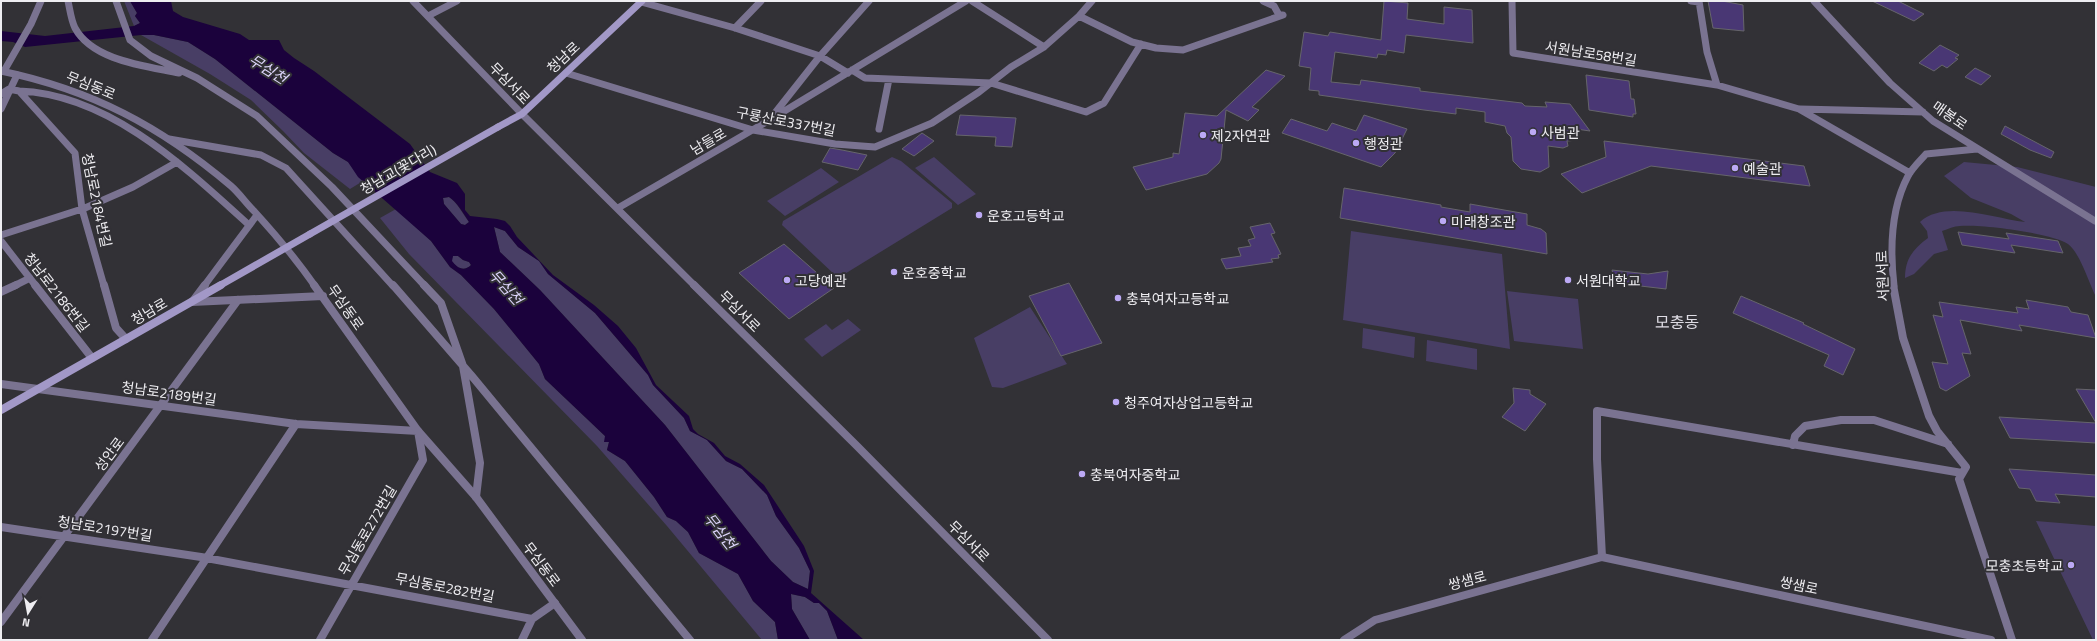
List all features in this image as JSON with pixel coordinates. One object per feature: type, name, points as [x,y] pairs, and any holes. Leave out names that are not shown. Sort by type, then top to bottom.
[{"type":"main road","name":"청남로","points":[[498,127],[522,114],[642,2]]},
{"type":"main road","name":"청남교(꽃다리)","points":[[310,234],[498,127]]},
{"type":"main road","name":"청남로","points":[[1,410],[310,234]]},
{"type":"street","points":[[3,71],[31,24],[41,1]]},
{"type":"street","points":[[68,1],[75,29],[90,46],[126,60],[197,78]]},
{"type":"street","points":[[116,1],[130,40],[151,56],[197,78],[257,116],[332,187],[440,303],[463,366],[480,463],[476,497]]},
{"type":"street","name":"무심서로","points":[[413,1],[522,114],[857,446],[1048,640]]},
{"type":"street","points":[[735,28],[761,1]]},
{"type":"street","points":[[768,122],[820,56],[869,1]]},
{"type":"street","name":"남들로","points":[[618,208],[768,122],[966,1]]},
{"type":"street","points":[[972,1],[1044,47]]},
{"type":"street","name":"구룡산로337번길","points":[[566,73],[753,130],[835,144],[875,147],[932,124],[991,83],[1011,66],[1044,47],[1079,16],[1092,1]]},
{"type":"street","points":[[1079,16],[1132,42],[1156,48],[1183,50],[1283,15],[1280,15],[1274,6],[1263,1]]},
{"type":"street","name":"서원남로58번길","points":[[1512,1],[1513,53],[1716,85]]},
{"type":"street","points":[[1691,1],[1699,2],[1707,52],[1716,85],[1800,109],[1910,173]]},
{"type":"street","name":"매봉로","points":[[1814,1],[1890,83],[1932,121],[2095,221]]},
{"type":"street","points":[[428,16],[454,2]]},
{"type":"street","points":[[642,2],[735,28],[820,56],[865,78],[991,83],[1086,112],[1104,103],[1140,44]]},
{"type":"street","name":"무심동로","points":[[3,71],[34,78],[105,103],[140,121],[169,139],[232,187],[287,247],[418,431],[476,497],[582,640]]},
{"type":"street","points":[[1,108],[17,74]]},
{"type":"street","points":[[879,129],[889,79]]},
{"type":"street","points":[[1,94],[9,89],[40,93],[93,109],[140,133],[177,162],[249,225]]},
{"type":"street","name":"청남로2184번길","points":[[18,91],[75,153],[82,209],[116,328],[126,339]]},
{"type":"street","points":[[1800,109],[1923,112]]},
{"type":"street","points":[[169,139],[261,155],[286,168],[385,276],[463,366],[690,640]]},
{"type":"street","name":"서원서로","points":[[1977,149],[1926,154],[1907,176],[1896,212],[1892,260],[1896,309],[1911,366],[1937,430],[1966,467],[1959,479],[2012,640]]},
{"type":"street","points":[[1,235],[82,209],[132,187],[177,162]]},
{"type":"street","points":[[192,302],[257,215]]},
{"type":"street","name":"청남로2186번길","points":[[1,241],[92,358]]},
{"type":"street","points":[[1,292],[30,278]]},
{"type":"street","points":[[192,302],[322,296]]},
{"type":"street","name":"성안로","points":[[1,622],[238,300]]},
{"type":"street","name":"청남로2189번길","points":[[1,384],[296,424],[418,431]]},
{"type":"street","points":[[1602,557],[1597,459],[1597,411],[1962,473]]},
{"type":"street","points":[[1793,445],[1795,436],[1805,426],[1841,420],[1874,420],[1949,444]]},
{"type":"street","points":[[152,640],[296,424]]},
{"type":"street","name":"무심동로272번길","points":[[320,640],[423,460],[418,431]]},
{"type":"street","name":"청남로2197번길","points":[[1,527],[65,535],[353,583]]},
{"type":"street","name":"쌍샘로","points":[[1344,640],[1375,620],[1602,557],[1991,640]]},
{"type":"street","name":"무심동로282번길","points":[[353,583],[532,618]]},
{"type":"street","points":[[522,640],[532,618],[555,603]]},
{"type":"shaded area","points":[[124,1],[130,1],[137,13],[135,16],[140,23],[134,26]]},
{"type":"shaded area","points":[[141,35],[154,35],[188,42],[215,59],[333,153],[348,162],[363,181],[350,189],[304,153],[251,100],[210,74]]},
{"type":"shaded area","points":[[892,157],[901,161],[952,203],[952,208],[843,275],[835,275],[782,225],[783,221]]},
{"type":"shaded area","points":[[934,157],[976,194],[958,205],[915,168]]},
{"type":"shaded area","points":[[1964,162],[2017,167],[2096,187],[2096,297],[2080,261],[2068,244],[2047,236],[1983,226],[1960,226],[1942,231],[1948,250],[1934,254],[1914,274],[1905,278],[1908,260],[1914,250],[1928,238],[1927,231],[1920,222],[1930,215],[1956,211],[1971,212],[2025,222],[2011,214],[1971,198],[1944,176]]},
{"type":"shaded area","points":[[821,168],[839,182],[785,216],[767,201]]},
{"type":"shaded area","points":[[449,197],[457,205],[469,222],[465,225],[461,224],[444,204],[443,198]]},
{"type":"shaded area","points":[[396,209],[431,241],[450,267],[461,275],[494,309],[539,364],[545,379],[605,436],[609,442],[607,450],[625,461],[654,497],[667,517],[676,521],[688,532],[699,553],[738,574],[753,601],[775,622],[778,640],[762,640],[667,526],[597,446],[409,254],[380,218]]},
{"type":"shaded area","points":[[494,227],[505,231],[518,247],[539,261],[548,274],[595,313],[648,375],[653,385],[684,418],[690,431],[707,440],[726,461],[742,469],[767,495],[776,516],[799,548],[810,571],[808,589],[793,582],[771,561],[665,425],[540,290],[500,252]]},
{"type":"shaded area","points":[[1351,231],[1502,254],[1510,349],[1343,320]]},
{"type":"shaded area","points":[[453,256],[458,256],[469,262],[471,265],[463,269],[456,266],[451,261]]},
{"type":"shaded area","points":[[1507,291],[1578,299],[1583,349],[1514,341]]},
{"type":"shaded area","points":[[1030,307],[1067,364],[1003,388],[992,387],[974,338]]},
{"type":"shaded area","points":[[848,319],[861,330],[822,357],[804,339],[826,324],[832,330]]},
{"type":"shaded area","points":[[1363,328],[1415,337],[1414,358],[1362,348]]},
{"type":"shaded area","points":[[1427,340],[1477,349],[1477,370],[1426,361]]},
{"type":"shaded area","points":[[2036,521],[2096,526],[2096,640],[2093,640]]},
{"type":"shaded area","points":[[791,594],[805,597],[814,603],[819,603],[827,611],[838,640],[810,640],[792,609]]},
{"type":"water","name":"무심천","points":[[130,1],[171,1],[173,11],[183,17],[240,34],[249,40],[279,40],[284,50],[294,58],[314,71],[410,144],[430,172],[457,183],[465,194],[465,210],[470,216],[505,221],[517,237],[553,275],[594,305],[618,326],[636,348],[656,385],[689,416],[693,429],[698,434],[714,443],[725,456],[740,464],[764,485],[804,546],[814,571],[811,593],[864,640],[838,640],[827,611],[819,603],[814,603],[805,597],[791,594],[792,609],[810,640],[778,640],[775,622],[753,601],[738,574],[699,553],[688,532],[676,521],[667,517],[654,497],[625,461],[607,450],[609,442],[604,442],[605,436],[545,379],[539,364],[494,309],[461,275],[450,267],[431,241],[358,177],[348,162],[333,153],[215,59],[188,42],[154,35],[141,35],[25,47],[13,42],[1,41],[1,31],[45,36],[134,26],[140,23],[135,16],[137,13]],"holes":[[[449,197],[457,205],[469,222],[465,225],[461,224],[444,204],[443,198]],[[494,227],[505,231],[518,247],[539,261],[548,274],[595,313],[648,375],[653,385],[684,418],[690,431],[707,440],[726,461],[742,469],[767,495],[776,516],[799,548],[810,571],[808,589],[793,582],[771,561],[665,425],[540,290],[500,252]],[[453,256],[458,256],[469,262],[471,265],[463,269],[456,266],[452,261]]]},
{"type":"building","points":[[1384,1],[1408,3],[1407,19],[1444,24],[1444,7],[1472,10],[1473,43],[1406,35],[1404,53],[1387,50],[1386,55],[1378,54],[1377,58],[1335,52],[1331,82],[1360,85],[1361,80],[1420,88],[1420,91],[1522,103],[1525,106],[1547,107],[1545,102],[1570,104],[1590,131],[1576,129],[1577,140],[1567,141],[1568,146],[1563,148],[1548,146],[1549,167],[1540,172],[1521,169],[1513,161],[1511,137],[1507,133],[1505,126],[1485,122],[1485,112],[1456,108],[1456,114],[1424,110],[1319,95],[1319,91],[1309,90],[1311,68],[1299,66],[1304,32],[1328,36],[1330,32],[1381,40]]},
{"type":"building","points":[[1708,1],[1722,1],[1743,5],[1744,31],[1713,28]]},
{"type":"building","points":[[1872,1],[1898,1],[1924,14],[1914,21]]},
{"type":"building","points":[[1940,45],[1959,55],[1955,58],[1958,59],[1947,68],[1942,65],[1934,71],[1919,63]]},
{"type":"building","points":[[1975,68],[1991,76],[1981,85],[1965,77]]},
{"type":"building","name":"제2자연관","points":[[1266,70],[1285,76],[1252,107],[1259,110],[1248,121],[1226,110],[1221,159],[1219,163],[1207,174],[1146,190],[1133,167],[1173,157],[1173,153],[1179,154],[1185,113],[1217,116]]},
{"type":"building","points":[[1586,75],[1629,81],[1631,99],[1634,99],[1636,114],[1633,114],[1633,117],[1589,110]]},
{"type":"building","points":[[960,115],[1016,118],[1012,147],[995,146],[996,137],[956,135]]},
{"type":"building","name":"행정관","points":[[1364,115],[1407,129],[1395,153],[1381,167],[1282,133],[1291,119],[1327,131],[1332,123],[1356,131]]},
{"type":"building","points":[[2005,126],[2054,152],[2051,158],[2030,150],[2001,134]]},
{"type":"building","points":[[922,133],[934,141],[914,156],[902,149]]},
{"type":"building","name":"예술관","points":[[1604,141],[1804,166],[1810,186],[1651,166],[1582,193],[1561,174],[1606,157]]},
{"type":"building","points":[[830,148],[867,155],[858,170],[822,162]]},
{"type":"building","name":"미래창조관","points":[[1344,188],[1441,205],[1441,207],[1470,212],[1470,204],[1527,214],[1527,225],[1541,229],[1546,233],[1547,254],[1340,218]]},
{"type":"building","points":[[1270,223],[1275,233],[1271,234],[1281,254],[1278,255],[1279,258],[1271,259],[1273,262],[1226,269],[1221,259],[1241,256],[1238,248],[1251,246],[1248,240],[1255,238],[1250,227]]},
{"type":"building","points":[[1958,232],[2009,239],[2006,233],[2058,241],[2063,253],[2011,245],[2015,253],[1962,245]]},
{"type":"building","name":"고당예관","points":[[784,244],[834,288],[789,319],[739,273]]},
{"type":"building","points":[[1612,270],[1648,274],[1668,271],[1666,289],[1615,283]]},
{"type":"building","points":[[1069,283],[1102,343],[1061,356],[1029,296]]},
{"type":"building","points":[[1741,296],[1804,323],[1803,324],[1855,349],[1843,375],[1824,366],[1829,355],[1733,313]]},
{"type":"building","points":[[2026,300],[2068,307],[2071,312],[2088,315],[2096,338],[2019,325],[2022,331],[1960,320],[1971,354],[1962,353],[1970,376],[1946,391],[1940,388],[1932,362],[1948,364],[1933,315],[1943,317],[1939,302],[2018,313],[2016,307],[2029,309]]},
{"type":"building","points":[[1513,388],[1530,390],[1530,394],[1546,404],[1525,431],[1502,417],[1514,403]]},
{"type":"building","points":[[2076,389],[2096,390],[2096,423]]},
{"type":"building","points":[[1999,417],[2096,423],[2096,443],[2010,438]]},
{"type":"building","points":[[2009,469],[2096,475],[2096,497],[2055,494],[2060,503],[2036,501],[2030,489],[2019,488]]},
{"type":"place","name":"사범관","points":[[1533,132]]},
{"type":"place","name":"제2자연관","points":[[1203,135]]},
{"type":"place","name":"행정관","points":[[1356,143]]},
{"type":"place","name":"예술관","points":[[1735,168]]},
{"type":"place","name":"운호고등학교","points":[[979,215]]},
{"type":"place","name":"미래창조관","points":[[1443,221]]},
{"type":"place","name":"운호중학교","points":[[894,272]]},
{"type":"place","name":"고당예관","points":[[787,280]]},
{"type":"place","name":"서원대학교","points":[[1568,280]]},
{"type":"place","name":"충북여자고등학교","points":[[1118,298]]},
{"type":"place","name":"청주여자상업고등학교","points":[[1116,402]]},
{"type":"place","name":"충북여자중학교","points":[[1082,474]]},
{"type":"place","name":"모충초등학교","points":[[2071,565]]},
{"type":"district","name":"모충동","points":[[1677,322]]}]
